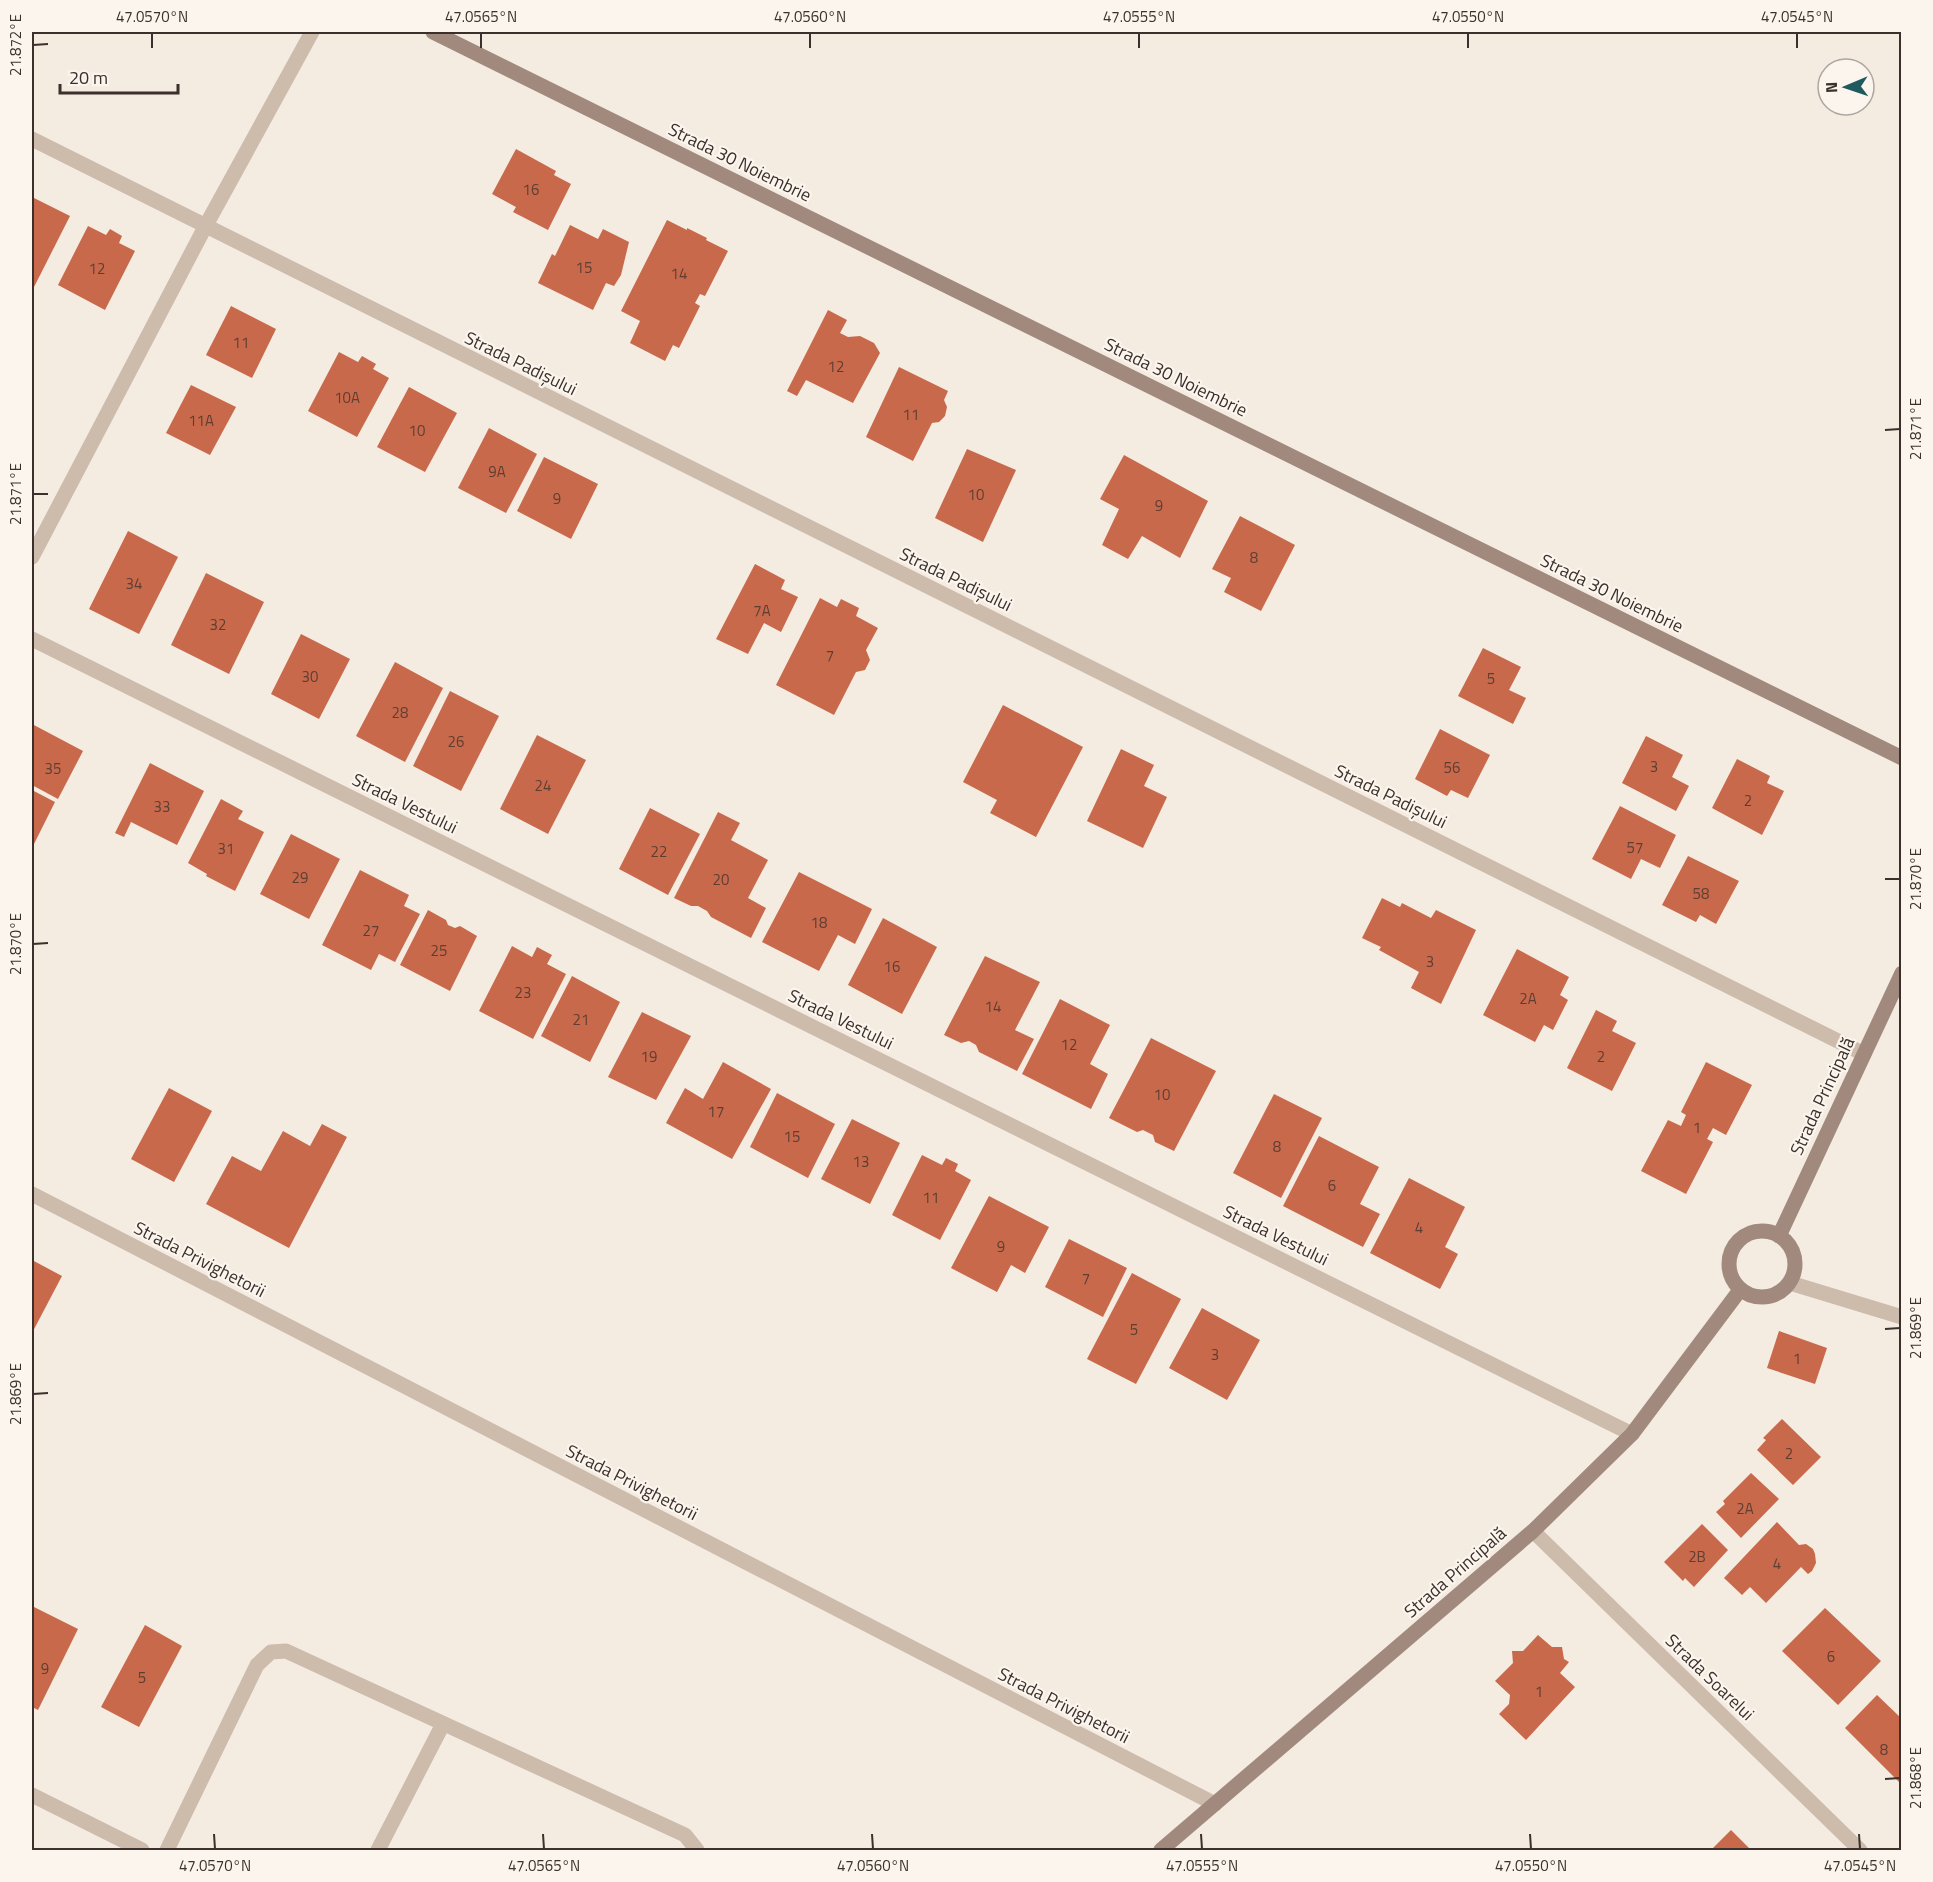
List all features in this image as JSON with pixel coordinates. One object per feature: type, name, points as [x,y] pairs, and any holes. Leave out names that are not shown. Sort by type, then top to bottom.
[{"type":"street","points":[[32,557],[205,227],[312,32]]},
{"type":"street","name":"Strada 30 Noiembrie","points":[[433,32],[1902,758]]},
{"type":"street","name":"Strada Padișului","points":[[32,139],[1864,1054]]},
{"type":"street","name":"Strada Vestului","points":[[32,639],[1632,1434]]},
{"type":"street","name":"Strada Principală","points":[[1779,1236],[1902,973]]},
{"type":"street","name":"Strada Privighetorii","points":[[32,1194],[1215,1804]]},
{"type":"street","points":[[1758,1231],[1779,1236],[1787,1242],[1795,1262],[1790,1283],[1782,1291],[1772,1296],[1761,1298],[1750,1296],[1740,1290],[1729,1271],[1732,1249],[1739,1240],[1758,1231]]},
{"type":"street","points":[[1790,1283],[1902,1317]]},
{"type":"street","name":"Strada Principală","points":[[1164,1850],[1533,1531],[1632,1434],[1740,1290]]},
{"type":"street","name":"Strada Soarelui","points":[[1533,1531],[1860,1851]]},
{"type":"street","points":[[167,1851],[257,1665],[271,1652],[286,1651],[685,1835],[697,1851]]},
{"type":"street","points":[[378,1851],[444,1724]]},
{"type":"street","points":[[32,1795],[142,1851]]},
{"type":"building","points":[[516,149],[556,171],[554,175],[571,184],[548,230],[513,212],[516,207],[492,194]]},
{"type":"building","points":[[32,197],[70,216],[32,291]]},
{"type":"building","points":[[667,220],[707,238],[706,240],[728,251],[705,296],[700,294],[695,303],[700,306],[679,348],[673,345],[665,361],[630,343],[640,321],[621,311]]},
{"type":"building","points":[[570,225],[598,239],[603,229],[629,242],[621,275],[614,286],[606,283],[593,310],[538,283],[552,254],[555,256]]},
{"type":"building","points":[[88,226],[106,235],[110,229],[122,236],[119,243],[135,251],[105,310],[58,285]]},
{"type":"building","points":[[231,306],[276,329],[252,378],[206,355]]},
{"type":"building","points":[[828,310],[847,320],[840,333],[848,337],[860,336],[874,343],[880,353],[853,403],[806,380],[797,396],[787,391]]},
{"type":"building","points":[[339,352],[358,362],[362,356],[376,364],[373,369],[389,378],[357,437],[308,411]]},
{"type":"building","points":[[899,367],[948,391],[944,400],[947,407],[945,416],[939,422],[932,423],[913,461],[866,437]]},
{"type":"building","points":[[191,385],[236,407],[210,455],[166,433]]},
{"type":"building","points":[[409,387],[457,413],[425,472],[377,447]]},
{"type":"building","points":[[489,428],[537,454],[506,513],[458,488]]},
{"type":"building","points":[[967,449],[1016,470],[983,542],[935,518]]},
{"type":"building","points":[[1124,455],[1208,501],[1180,558],[1142,536],[1128,559],[1102,545],[1119,509],[1100,499]]},
{"type":"building","points":[[544,457],[598,484],[571,539],[517,511]]},
{"type":"building","points":[[1240,516],[1295,545],[1261,611],[1224,592],[1231,578],[1212,569]]},
{"type":"building","points":[[128,531],[178,557],[139,634],[89,609]]},
{"type":"building","points":[[755,564],[785,580],[781,589],[798,597],[781,632],[764,623],[748,654],[716,639]]},
{"type":"building","points":[[206,573],[264,602],[229,674],[171,645]]},
{"type":"building","points":[[820,598],[837,607],[841,599],[859,608],[856,616],[878,628],[866,650],[870,660],[865,670],[856,672],[834,715],[776,685]]},
{"type":"building","points":[[301,634],[350,659],[319,719],[271,694]]},
{"type":"building","points":[[1483,648],[1521,667],[1509,690],[1526,698],[1513,724],[1458,696]]},
{"type":"building","points":[[395,662],[443,688],[405,762],[356,736]]},
{"type":"building","points":[[450,691],[499,716],[461,791],[413,766]]},
{"type":"building","points":[[1003,705],[1083,747],[1036,837],[990,813],[997,800],[963,782]]},
{"type":"building","points":[[32,724],[83,751],[58,799],[32,785]]},
{"type":"building","points":[[1440,729],[1490,755],[1468,798],[1451,790],[1447,796],[1415,779]]},
{"type":"building","points":[[537,735],[586,760],[548,834],[500,809]]},
{"type":"building","points":[[1646,736],[1683,755],[1672,777],[1689,786],[1676,811],[1622,783]]},
{"type":"building","points":[[1121,749],[1154,765],[1144,786],[1167,797],[1143,848],[1087,821]]},
{"type":"building","points":[[1737,759],[1770,776],[1767,783],[1784,791],[1762,835],[1712,808]]},
{"type":"building","points":[[150,763],[204,791],[177,845],[131,822],[124,837],[115,833]]},
{"type":"building","points":[[32,790],[55,802],[32,848]]},
{"type":"building","points":[[221,799],[243,811],[238,819],[264,832],[235,891],[206,876],[207,874],[188,863]]},
{"type":"building","points":[[1620,806],[1676,835],[1660,868],[1641,859],[1631,879],[1592,859]]},
{"type":"building","points":[[650,808],[700,834],[668,895],[619,869]]},
{"type":"building","points":[[718,812],[740,823],[731,840],[768,860],[748,898],[766,908],[751,938],[711,917],[707,911],[698,906],[691,906],[674,898]]},
{"type":"building","points":[[291,834],[340,859],[309,919],[260,894]]},
{"type":"building","points":[[1688,856],[1739,881],[1716,924],[1700,915],[1696,922],[1662,905]]},
{"type":"building","points":[[360,870],[409,895],[404,906],[420,914],[395,962],[379,954],[371,970],[322,945]]},
{"type":"building","points":[[799,872],[872,909],[855,944],[838,935],[819,971],[762,942]]},
{"type":"building","points":[[1382,898],[1400,907],[1402,903],[1431,918],[1436,910],[1476,930],[1441,1004],[1411,988],[1419,972],[1379,950],[1381,947],[1362,938]]},
{"type":"building","points":[[428,910],[446,920],[448,925],[455,928],[460,926],[477,936],[450,991],[400,965]]},
{"type":"building","points":[[883,918],[937,947],[902,1014],[848,985]]},
{"type":"building","points":[[512,946],[532,957],[537,947],[552,955],[547,964],[566,974],[533,1039],[479,1011]]},
{"type":"building","points":[[1517,949],[1569,977],[1560,995],[1568,1000],[1553,1030],[1544,1025],[1535,1042],[1483,1015]]},
{"type":"building","points":[[985,956],[1040,982],[1015,1030],[1034,1039],[1017,1071],[979,1052],[976,1045],[969,1041],[961,1043],[944,1035]]},
{"type":"building","points":[[572,976],[620,1002],[590,1062],[541,1036]]},
{"type":"building","points":[[1060,999],[1110,1025],[1090,1064],[1108,1074],[1091,1109],[1022,1074]]},
{"type":"building","points":[[1596,1010],[1617,1021],[1612,1031],[1636,1043],[1612,1091],[1567,1068]]},
{"type":"building","points":[[642,1012],[691,1036],[656,1100],[608,1077]]},
{"type":"building","points":[[1151,1038],[1216,1071],[1174,1151],[1155,1142],[1153,1135],[1143,1130],[1137,1132],[1109,1118]]},
{"type":"building","points":[[723,1062],[771,1089],[732,1159],[666,1123],[685,1088],[703,1099]]},
{"type":"building","points":[[1706,1062],[1752,1085],[1726,1135],[1713,1128],[1707,1139],[1713,1142],[1686,1194],[1641,1171],[1668,1120],[1681,1126],[1686,1115],[1681,1112]]},
{"type":"building","points":[[169,1088],[212,1111],[174,1182],[131,1159]]},
{"type":"building","points":[[777,1093],[835,1124],[808,1178],[750,1147]]},
{"type":"building","points":[[1274,1094],[1322,1118],[1281,1198],[1233,1173]]},
{"type":"building","points":[[852,1119],[900,1143],[870,1204],[821,1179]]},
{"type":"building","points":[[322,1124],[347,1137],[289,1248],[206,1204],[232,1156],[261,1171],[283,1131],[310,1146]]},
{"type":"building","points":[[1319,1136],[1379,1167],[1360,1204],[1380,1214],[1363,1247],[1283,1206]]},
{"type":"building","points":[[922,1155],[942,1165],[946,1158],[958,1164],[955,1171],[971,1180],[940,1240],[892,1215]]},
{"type":"building","points":[[1409,1178],[1465,1207],[1445,1247],[1458,1254],[1440,1289],[1370,1253]]},
{"type":"building","points":[[989,1196],[1049,1227],[1025,1273],[1011,1265],[997,1292],[951,1268]]},
{"type":"building","points":[[1069,1239],[1127,1268],[1103,1317],[1045,1287]]},
{"type":"building","points":[[32,1260],[62,1276],[32,1333]]},
{"type":"building","points":[[1132,1273],[1181,1299],[1136,1384],[1087,1359]]},
{"type":"building","points":[[1202,1308],[1260,1340],[1227,1400],[1169,1368]]},
{"type":"building","points":[[1779,1331],[1827,1348],[1815,1384],[1767,1368]]},
{"type":"building","points":[[1782,1419],[1821,1457],[1793,1485],[1757,1450],[1766,1440],[1763,1438]]},
{"type":"building","points":[[1751,1473],[1779,1499],[1741,1538],[1716,1512],[1725,1504],[1723,1501]]},
{"type":"building","points":[[1777,1522],[1799,1545],[1806,1544],[1813,1549],[1816,1563],[1808,1574],[1801,1567],[1766,1603],[1750,1587],[1742,1595],[1724,1578]]},
{"type":"building","points":[[1702,1524],[1728,1550],[1694,1587],[1685,1578],[1683,1581],[1664,1562]]},
{"type":"building","points":[[32,1606],[78,1629],[38,1710],[32,1707]]},
{"type":"building","points":[[1825,1608],[1881,1661],[1838,1705],[1782,1651]]},
{"type":"building","points":[[145,1625],[182,1646],[139,1727],[101,1707]]},
{"type":"building","points":[[1538,1635],[1552,1647],[1562,1647],[1564,1659],[1569,1662],[1560,1673],[1575,1687],[1526,1740],[1499,1714],[1509,1704],[1510,1695],[1495,1681],[1513,1663],[1512,1651],[1523,1651]]},
{"type":"building","points":[[1877,1695],[1902,1719],[1902,1785],[1845,1728]]},
{"type":"building","points":[[1731,1830],[1751,1850],[1711,1850]]}]
